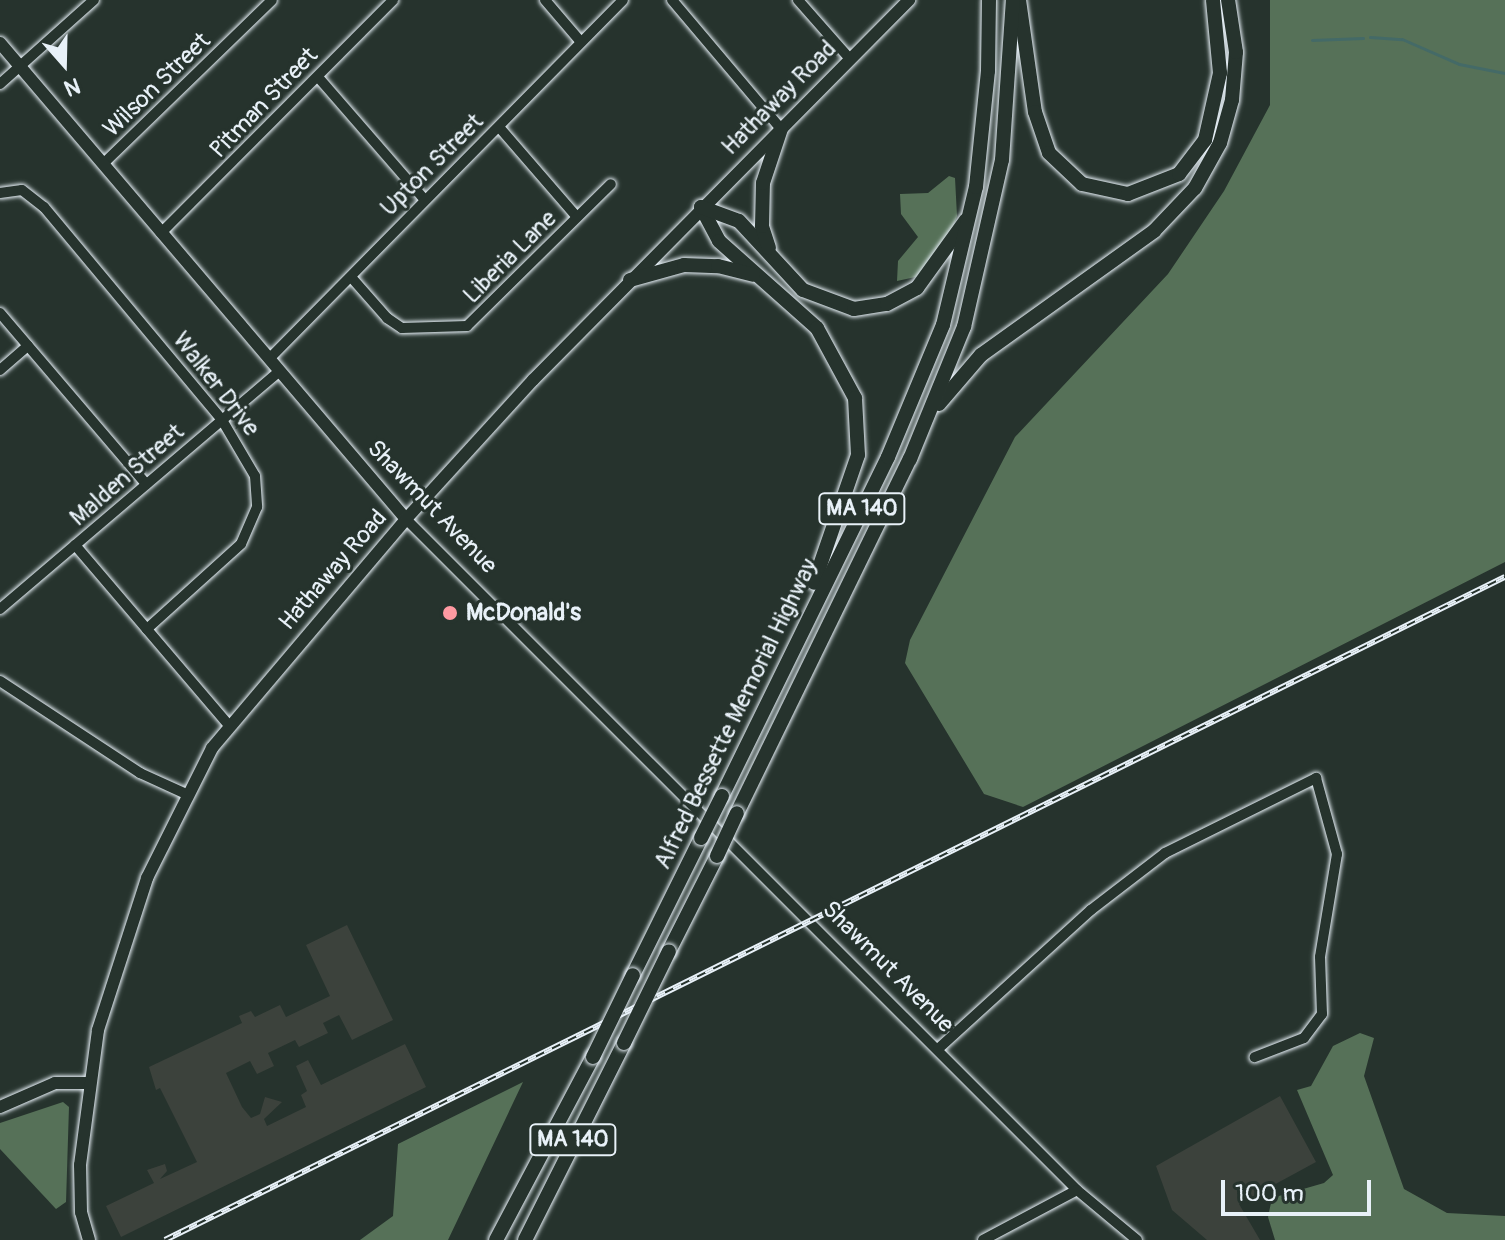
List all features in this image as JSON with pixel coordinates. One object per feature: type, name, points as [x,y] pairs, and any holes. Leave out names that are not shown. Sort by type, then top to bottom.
[{"type":"highway","name":"Alfred Bessette Memorial Highway","points":[[496,1240],[593,1057],[920,385],[951,302],[973,209],[988,71],[989,0]]},
{"type":"highway","name":"Alfred Bessette Memorial Highway","points":[[525,1240],[717,856],[930,414],[971,305],[994,212],[1010,86],[1013,0]]},
{"type":"highway","points":[[1019,0],[1035,112],[1049,153],[1082,184],[1128,194],[1179,174],[1205,140],[1220,73],[1213,0]]},
{"type":"highway","points":[[930,414],[981,355],[1154,231],[1195,188],[1220,143],[1232,100],[1236,52],[1228,0]]},
{"type":"highway","points":[[773,260],[764,237],[761,199],[781,129]]},
{"type":"highway","points":[[701,207],[739,221],[773,260],[815,297],[854,309],[877,307],[926,280],[973,209]]},
{"type":"highway","points":[[701,207],[719,241],[775,287],[833,351],[855,398],[860,432],[848,491],[790,650]]},
{"type":"highway","points":[[630,280],[667,267],[701,264],[749,273],[775,287]]},
{"type":"main road","name":"Hathaway Road","points":[[89,1240],[83,1221],[80,1165],[87,1083],[123,940],[186,794],[228,724],[406,519],[630,280],[909,0]]},
{"type":"main road","name":"Shawmut Avenue","points":[[0,43],[406,519]]},
{"type":"main road","points":[[0,1107],[55,1083],[87,1083]]},
{"type":"street","points":[[0,84],[94,0]]},
{"type":"street","points":[[252,0],[262,10]]},
{"type":"street","name":"Wilson Street","points":[[103,164],[272,0]]},
{"type":"street","name":"Pitman Street","points":[[161,233],[393,0]]},
{"type":"street","points":[[545,0],[580,41]]},
{"type":"street","name":"Upton Street","points":[[269,359],[623,0]]},
{"type":"street","points":[[672,0],[781,129]]},
{"type":"street","points":[[798,0],[850,59]]},
{"type":"street","points":[[318,77],[424,199]]},
{"type":"street","points":[[499,127],[577,217]]},
{"type":"street","name":"Liberia Lane","points":[[351,277],[402,328],[461,328],[479,317],[611,184]]},
{"type":"street","name":"Walker Drive","points":[[0,193],[22,190],[35,199],[222,420],[255,476],[255,517],[233,553],[147,629]]},
{"type":"street","points":[[0,313],[146,484]]},
{"type":"street","points":[[0,370],[28,346]]},
{"type":"street","name":"Malden Street","points":[[0,609],[280,371]]},
{"type":"street","name":"Shawmut Avenue","points":[[406,519],[1077,1190],[1137,1240]]},
{"type":"street","points":[[75,545],[228,724]]},
{"type":"street","points":[[0,681],[130,767],[186,794]]},
{"type":"street","points":[[938,1049],[1091,910],[1165,853],[1316,778],[1337,854],[1320,957],[1322,1014],[1304,1038],[1255,1057]]},
{"type":"street","points":[[983,1240],[1077,1190]]},
{"type":"shaded area","points":[[347,925],[393,1020],[352,1040],[339,1015],[323,1023],[328,1033],[299,1047],[295,1040],[268,1053],[274,1066],[257,1074],[250,1061],[226,1073],[242,1107],[251,1118],[260,1114],[265,1097],[282,1102],[264,1119],[267,1126],[306,1107],[301,1095],[307,1091],[296,1066],[308,1060],[321,1085],[405,1044],[426,1087],[121,1237],[106,1206],[154,1183],[147,1170],[165,1164],[167,1171],[160,1179],[197,1162],[160,1088],[156,1090],[149,1067],[242,1023],[239,1016],[251,1011],[255,1017],[280,1005],[286,1017],[330,996],[306,945]]},
{"type":"shaded area","points":[[1280,1096],[1316,1162],[1239,1204],[1260,1240],[1207,1240],[1172,1210],[1156,1166]]},
{"type":"green space","points":[[1270,0],[1505,0],[1505,562],[1023,807],[984,794],[905,663],[910,640],[1015,437],[1168,274],[1224,191],[1270,105]]},
{"type":"green space","points":[[949,176],[955,178],[957,216],[947,243],[920,276],[897,281],[898,261],[918,237],[901,214],[900,194],[928,193]]},
{"type":"green space","points":[[1360,1033],[1374,1038],[1364,1076],[1404,1189],[1447,1213],[1505,1216],[1505,1240],[1275,1240],[1268,1217],[1272,1198],[1324,1183],[1333,1175],[1297,1090],[1311,1086],[1333,1046]]},
{"type":"green space","points":[[523,1082],[448,1240],[360,1240],[393,1216],[398,1144]]},
{"type":"green space","points":[[63,1102],[69,1107],[66,1202],[56,1209],[0,1149],[0,1123]]},
{"type":"waterway","points":[[1370,37],[1402,39],[1459,64],[1505,73]]},
{"type":"waterway","points":[[1312,40],[1363,38]]},
{"type":"railway","points":[[165,1240],[1505,577]]},
{"type":"place","name":"McDonald's","points":[[450,613]]}]
